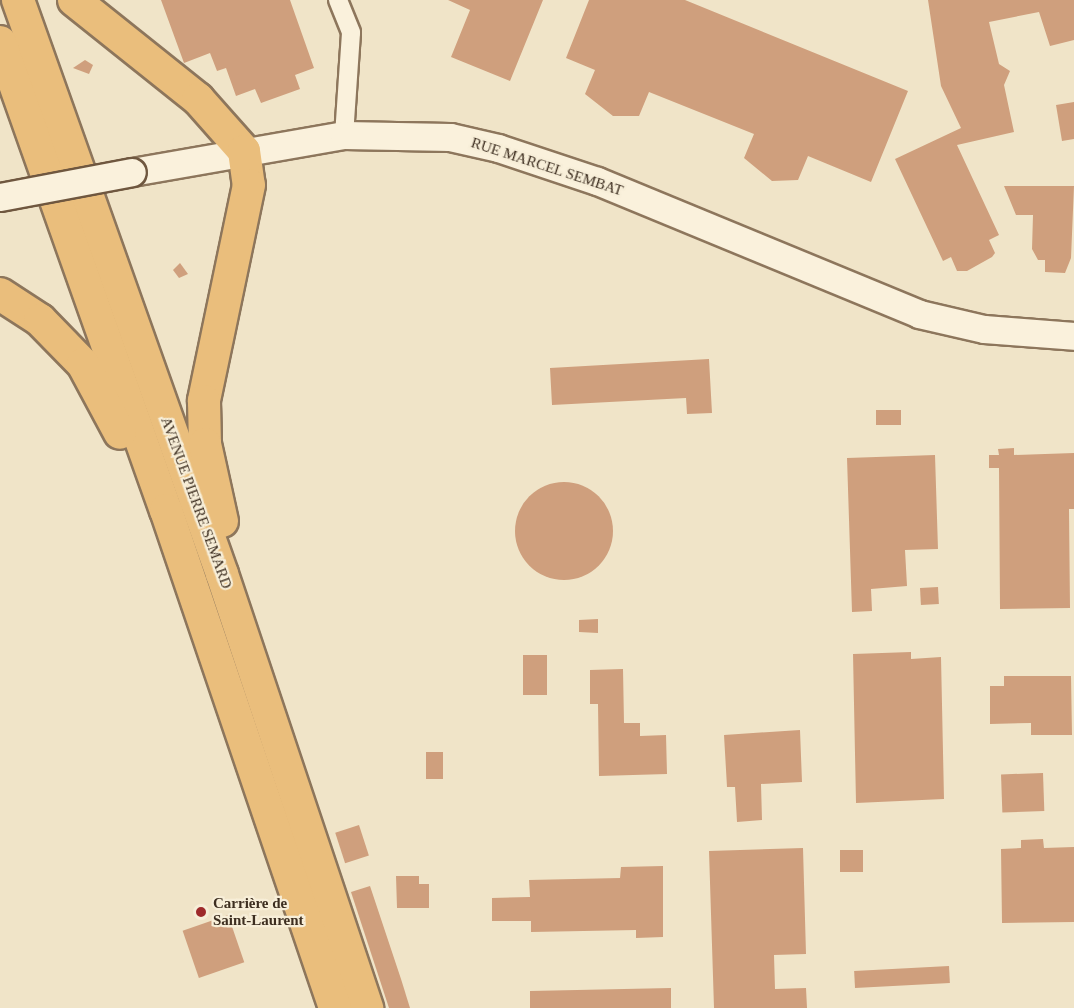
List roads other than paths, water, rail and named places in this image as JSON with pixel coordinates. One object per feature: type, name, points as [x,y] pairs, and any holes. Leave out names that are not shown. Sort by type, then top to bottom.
[{"type":"highway","name":"AVENUE PIERRE SEMARD","points":[[18,0],[222,574],[367,1008]]},
{"type":"highway","points":[[74,0],[198,99],[244,151],[249,185],[204,401],[204,444],[228,539],[222,574]]},
{"type":"highway","name":"AVENUE PIERRE SEMARD","points":[[0,42],[166,510],[335,1008]]},
{"type":"highway","points":[[0,294],[40,320],[83,364],[120,431],[143,493],[166,510]]},
{"type":"main road","name":"RUE MARCEL SEMBAT","points":[[0,197],[244,151],[344,135],[450,137],[498,148],[597,181],[919,314],[984,329],[1074,336]]},
{"type":"street","points":[[338,0],[351,33],[344,135]]},
{"type":"place","name":"Carrière de Saint-Laurent","points":[[201,912]]}]
